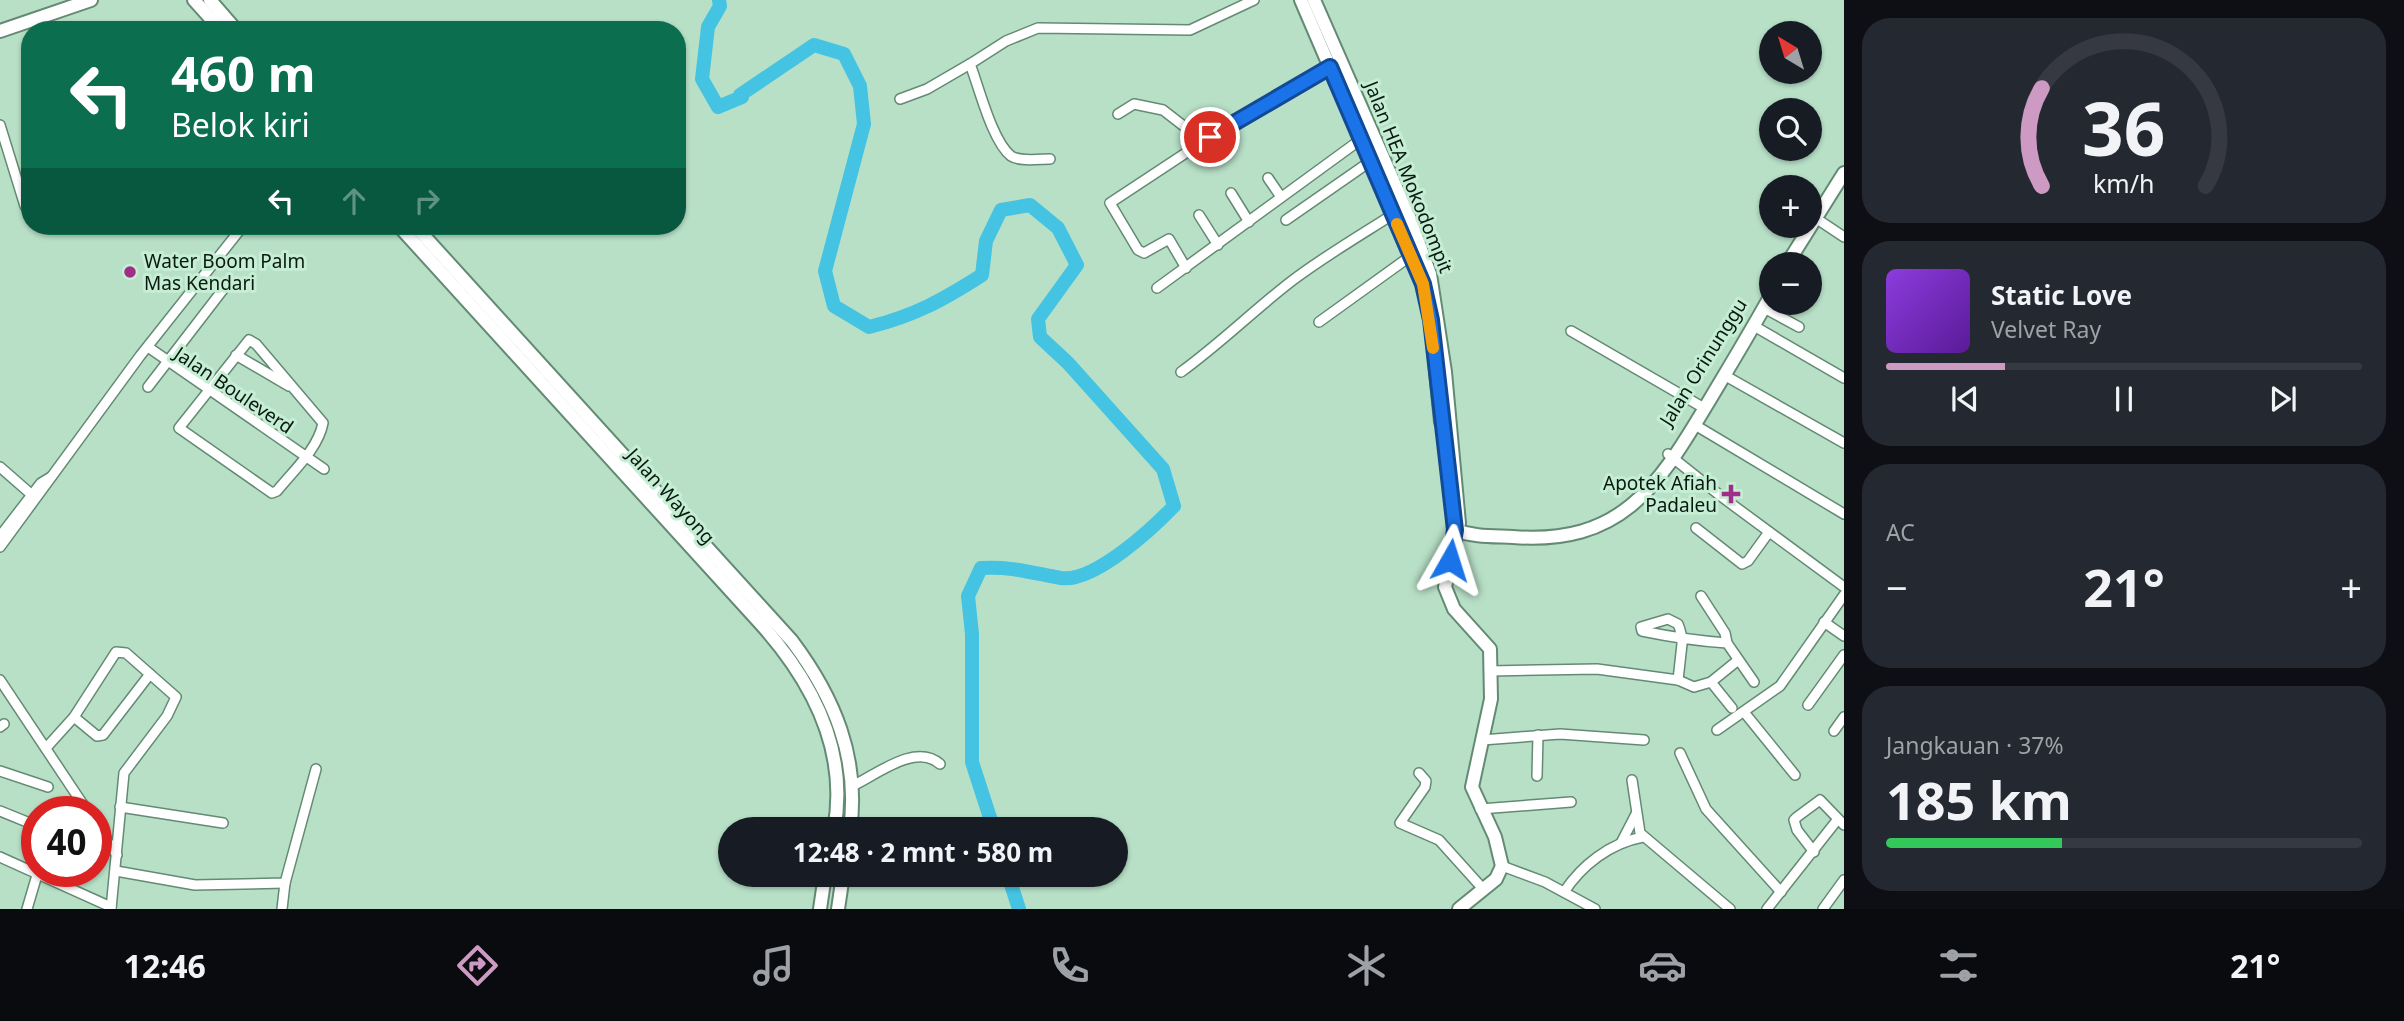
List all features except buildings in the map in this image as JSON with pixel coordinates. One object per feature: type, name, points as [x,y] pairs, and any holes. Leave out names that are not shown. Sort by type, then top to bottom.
[{"type":"street","points":[[29,21],[91,0]]},
{"type":"street","points":[[194,0],[213,21]]},
{"type":"street","points":[[210,0],[228,21]]},
{"type":"street","points":[[900,99],[927,89],[1006,41],[1038,29],[1190,30],[1254,0]]},
{"type":"street","name":"Jalan HEA Mokodompit","points":[[1310,5],[1330,67],[1341,78],[1368,163],[1423,284],[1431,320],[1455,530]]},
{"type":"street","name":"Jalan HEA Mokodompit","points":[[1310,5],[1430,274],[1445,372],[1459,523],[1455,530]]},
{"type":"street","points":[[0,31],[21,24]]},
{"type":"street","points":[[970,64],[995,130],[1009,153],[1019,158],[1050,159]]},
{"type":"street","points":[[1186,268],[1169,239],[1144,253],[1138,250],[1110,203],[1203,141],[1330,67]]},
{"type":"street","points":[[1118,114],[1134,104],[1163,110],[1203,141]]},
{"type":"street","points":[[0,125],[21,193]]},
{"type":"street","points":[[1157,288],[1360,140]]},
{"type":"street","points":[[1286,220],[1368,163]]},
{"type":"street","points":[[1796,252],[1844,173]]},
{"type":"street","points":[[1268,178],[1281,197]]},
{"type":"street","points":[[1822,218],[1844,183]]},
{"type":"street","points":[[1230,193],[1249,222]]},
{"type":"street","points":[[1199,215],[1218,246]]},
{"type":"street","points":[[1181,372],[1217,346],[1242,321],[1296,278],[1392,215]]},
{"type":"street","points":[[1822,222],[1844,237]]},
{"type":"street","points":[[0,547],[146,349],[236,235]]},
{"type":"street","name":"Jalan Wayong","points":[[407,235],[772,635],[807,683],[832,747],[837,773],[835,817]]},
{"type":"street","name":"Jalan Wayong","points":[[423,235],[792,641],[823,684],[833,707],[850,765],[851,817]]},
{"type":"street","points":[[1319,322],[1412,255]]},
{"type":"street","points":[[148,387],[225,287]]},
{"type":"street","name":"Jalan Orinunggu","points":[[1671,456],[1759,313]]},
{"type":"street","name":"Jalan Orinunggu","points":[[1455,530],[1555,533],[1575,527],[1633,497],[1655,475],[1695,425],[1701,407],[1724,375],[1760,315]]},
{"type":"street","points":[[1787,315],[1799,327]]},
{"type":"street","points":[[1754,326],[1844,378]]},
{"type":"street","points":[[1571,331],[1701,407]]},
{"type":"street","points":[[246,342],[253,342],[320,416],[322,428],[304,457],[272,493],[180,431],[180,426],[236,355],[246,342]]},
{"type":"street","name":"Jalan Bouleverd","points":[[146,349],[324,469]]},
{"type":"street","points":[[236,355],[296,391]]},
{"type":"street","points":[[1724,375],[1844,443]]},
{"type":"street","points":[[1695,425],[1844,514]]},
{"type":"street","name":"Jalan Orinunggu","points":[[1671,456],[1844,587]]},
{"type":"street","points":[[0,467],[32,495]]},
{"type":"street","points":[[0,536],[32,495],[51,477]]},
{"type":"street","points":[[1696,528],[1742,564],[1748,561],[1769,532]]},
{"type":"street","points":[[1455,530],[1445,581],[1446,594],[1464,621],[1490,649],[1490,699],[1472,787],[1495,837],[1502,866],[1496,879],[1459,909]]},
{"type":"street","points":[[1717,730],[1780,686],[1844,595]]},
{"type":"street","points":[[1701,596],[1725,633],[1727,643],[1737,661],[1754,682]]},
{"type":"street","points":[[1824,622],[1844,636]]},
{"type":"street","points":[[1678,680],[1682,640],[1727,643]]},
{"type":"street","points":[[46,748],[74,717],[116,652],[126,653],[176,697],[177,701],[130,761],[124,773],[111,908],[64,887]]},
{"type":"street","points":[[1808,705],[1844,655]]},
{"type":"street","points":[[1490,671],[1584,669],[1678,680],[1694,687],[1711,682],[1737,661]]},
{"type":"street","points":[[74,717],[97,736],[103,735],[150,674]]},
{"type":"street","points":[[0,680],[78,796]]},
{"type":"street","points":[[1711,682],[1732,708]]},
{"type":"street","points":[[1744,712],[1795,775]]},
{"type":"street","points":[[1834,730],[1844,718]]},
{"type":"street","points":[[1482,740],[1538,734],[1644,740]]},
{"type":"street","points":[[1537,776],[1538,734]]},
{"type":"street","points":[[1680,753],[1706,809],[1781,892]]},
{"type":"street","points":[[852,786],[904,760],[929,758],[940,764]]},
{"type":"street","points":[[282,909],[285,883],[316,769]]},
{"type":"street","points":[[0,771],[48,787]]},
{"type":"street","points":[[1419,773],[1426,781],[1425,787],[1400,822],[1439,840],[1484,890]]},
{"type":"street","points":[[1632,780],[1636,813],[1643,837],[1730,909]]},
{"type":"street","points":[[1768,909],[1841,822],[1819,800],[1794,820],[1797,830],[1814,852]]},
{"type":"street","points":[[1480,809],[1571,802]]},
{"type":"street","points":[[120,807],[223,823]]},
{"type":"street","points":[[0,811],[21,820]]},
{"type":"street","points":[[1621,843],[1636,813]]},
{"type":"street","points":[[1564,892],[1581,870],[1621,843],[1643,837]]},
{"type":"street","points":[[112,848],[117,855]]},
{"type":"street","points":[[0,857],[21,867]]},
{"type":"street","points":[[1502,866],[1564,892],[1595,909]]},
{"type":"street","points":[[116,871],[195,885],[285,883]]},
{"type":"street","points":[[1823,909],[1844,880]]},
{"type":"street","points":[[27,909],[33,887]]},
{"type":"street","points":[[820,909],[823,887]]},
{"type":"street","points":[[838,909],[841,887]]},
{"type":"waterway","points":[[719,0],[720,6],[708,27],[702,79],[718,107],[742,97],[740,95],[814,45],[844,54],[860,86],[864,124],[825,271],[834,306],[869,327],[900,318],[941,300],[982,275],[986,241],[1001,210],[1030,205],[1058,228],[1077,265],[1038,319],[1040,337],[1068,363],[1163,469],[1174,506],[1138,540],[1090,572],[1061,578],[1012,569],[981,568],[968,596],[972,634],[972,762],[990,817]]},
{"type":"waterway","points":[[1012,887],[1019,909]]},
{"type":"slow traffic","points":[[1397,224],[1423,284],[1431,320],[1433,348]]},
{"type":"place","name":"Water Boom Palm Mas Kendari","points":[[130,272]]},
{"type":"place","name":"Apotek Afiah Padaleu","points":[[1731,494]]},
{"type":"route","points":[[1210,137],[1330,67],[1368,163],[1423,284],[1431,320],[1455,530],[1450,560]]}]
